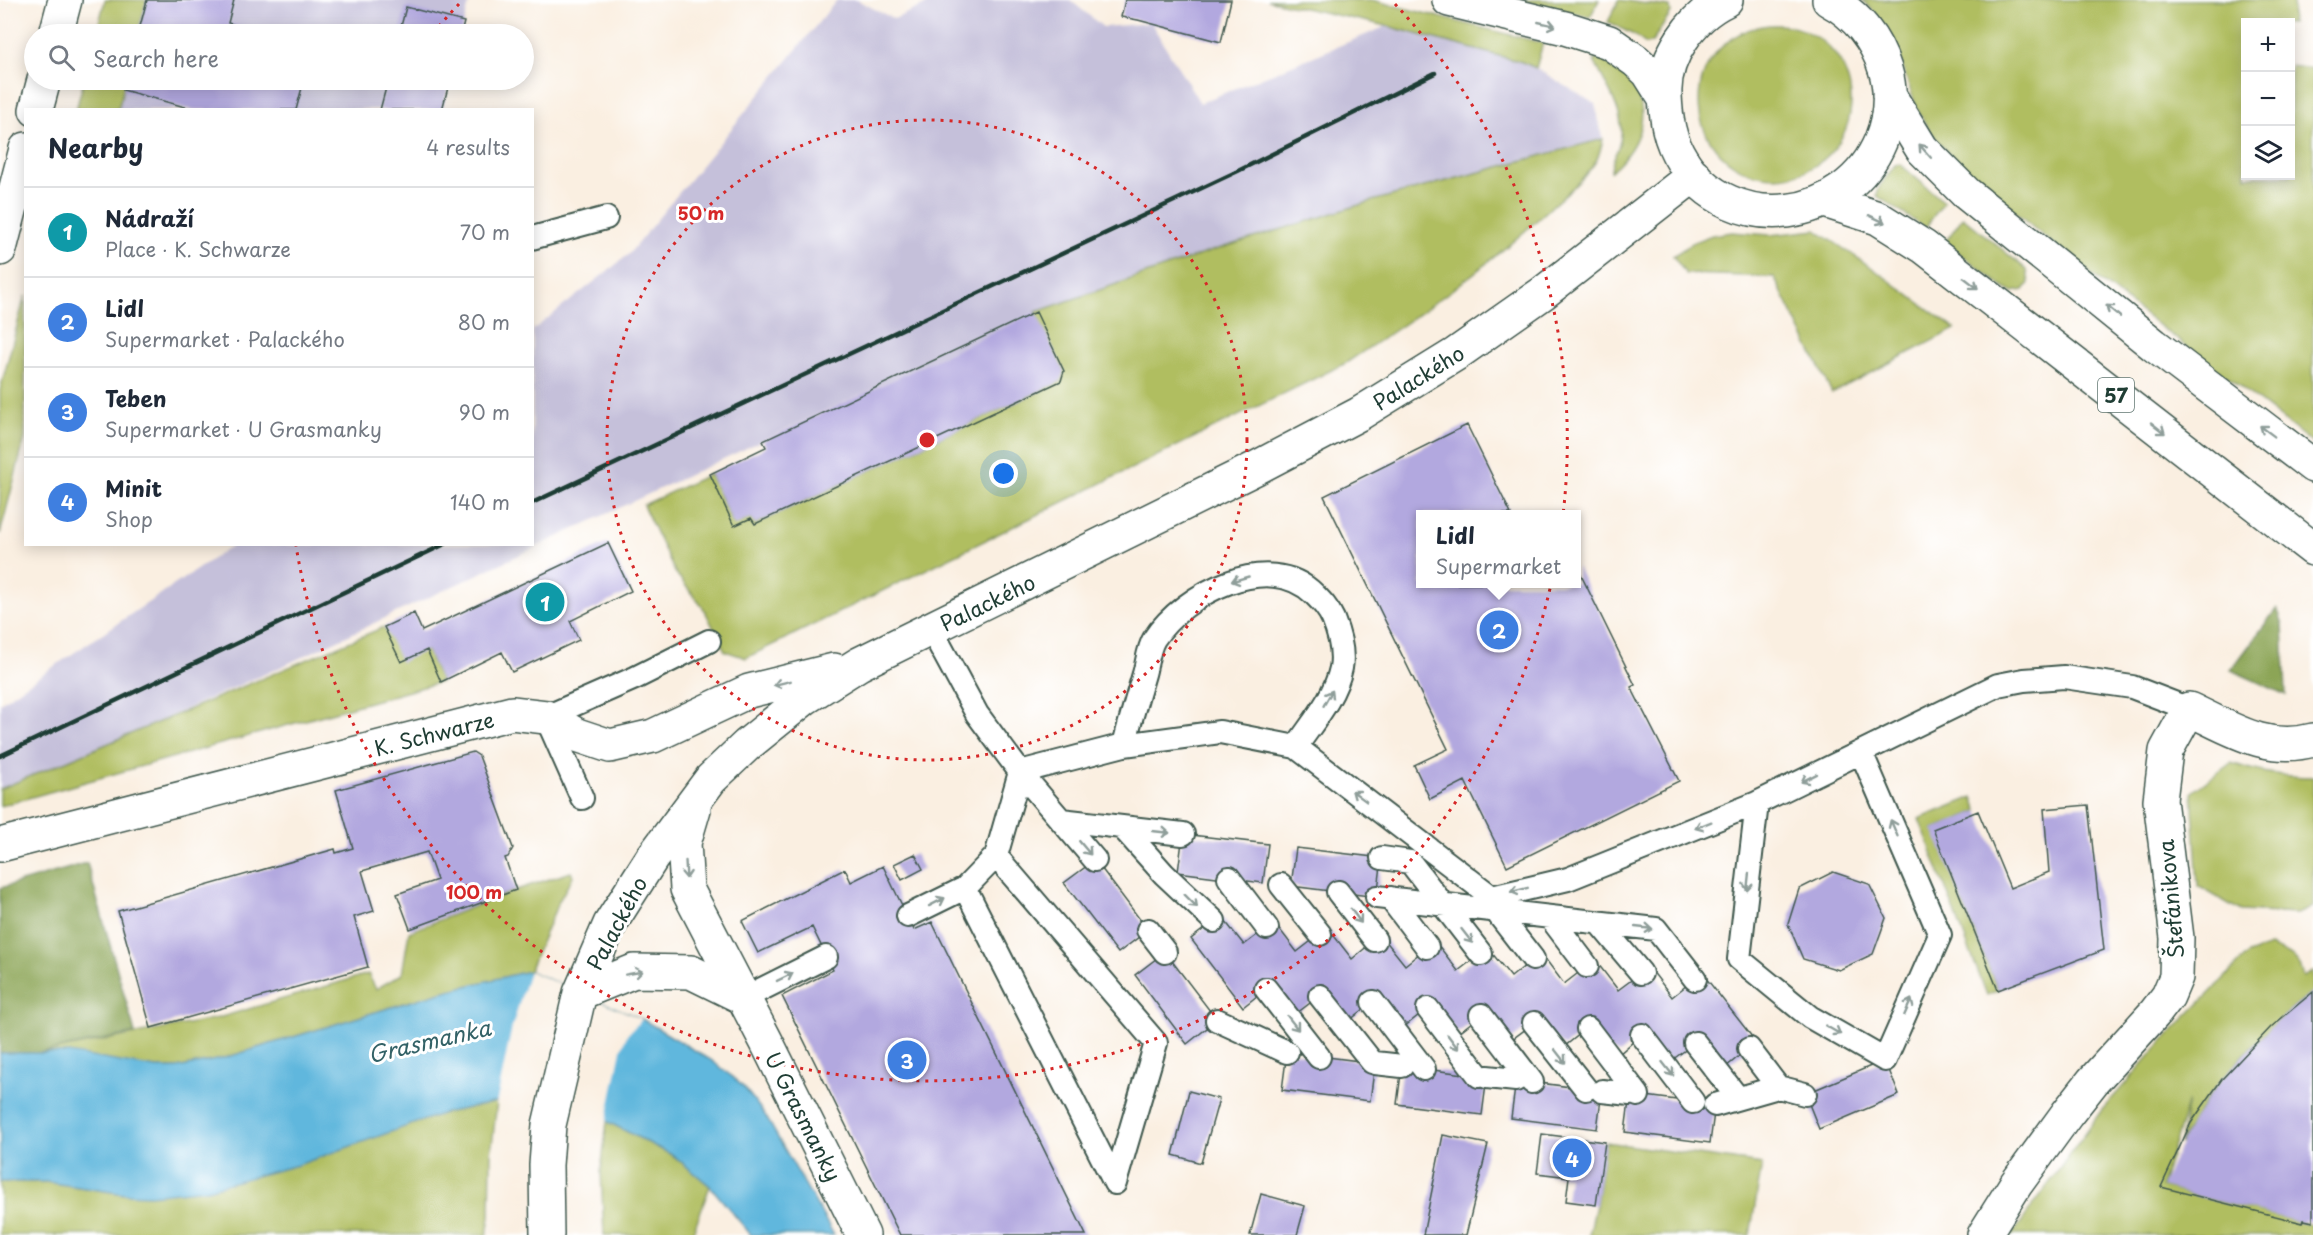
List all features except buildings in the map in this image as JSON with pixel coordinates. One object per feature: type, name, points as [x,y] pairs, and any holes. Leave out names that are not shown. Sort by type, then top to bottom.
[{"type":"street","points":[[58,24],[64,0]]},
{"type":"street","points":[[1449,0],[1565,28],[1609,42],[1648,72],[1665,99]]},
{"type":"street","points":[[1726,0],[1706,12],[1681,40],[1668,74],[1665,99],[1668,128],[1683,161],[1694,175],[1722,198],[1755,210],[1791,211],[1825,201],[1854,180],[1877,151],[1888,115],[1887,77],[1873,41],[1848,12],[1828,0]]},
{"type":"street","points":[[37,108],[41,90]]},
{"type":"street","points":[[1889,95],[1922,149],[1966,193],[2154,345],[2313,466]]},
{"type":"street","points":[[2,233],[24,159]]},
{"type":"street","name":"Palackého","points":[[547,1235],[546,1165],[549,1125],[580,993],[610,924],[652,858],[699,793],[747,744],[805,698],[859,664],[1246,474],[1359,414],[1456,354],[1543,293],[1694,175]]},
{"type":"street","name":"57","points":[[1825,201],[1878,218],[1924,247],[2313,549]]},
{"type":"street","name":"K. Schwarze","points":[[0,845],[512,713],[546,717],[577,735],[610,746],[653,736],[749,691],[859,664]]},
{"type":"street","points":[[2189,709],[2249,737],[2272,744],[2296,745],[2313,740]]},
{"type":"street","name":"Štefánikova","points":[[1984,1235],[2016,1184],[2067,1114],[2093,1081],[2155,1013],[2168,996],[2176,977],[2177,938],[2160,800],[2166,751],[2189,709]]},
{"type":"street","name":"U Grasmanky","points":[[699,793],[684,843],[687,890],[863,1235]]},
{"type":"street","points":[[580,993],[634,971],[692,972],[744,998]]},
{"type":"lane","points":[[534,237],[606,218]]},
{"type":"lane","points":[[1124,745],[1153,641],[1171,618],[1195,598],[1222,585],[1251,576],[1282,575],[1307,587],[1328,608],[1340,637],[1341,667],[1331,694],[1296,747]]},
{"type":"lane","points":[[931,629],[977,714],[1020,772],[1095,860]]},
{"type":"lane","points":[[582,798],[546,717],[635,678],[709,641]]},
{"type":"lane","points":[[1020,772],[1124,745],[1220,732],[1296,747],[1492,897],[1568,879],[1757,803],[1998,685],[2024,680],[2064,677],[2132,687],[2189,709]]},
{"type":"lane","points":[[1757,803],[1740,959],[1810,1017],[1885,1060],[1940,936],[1861,752]]},
{"type":"lane","points":[[908,916],[965,888],[996,856],[1020,772]]},
{"type":"lane","points":[[1061,820],[1182,834]]},
{"type":"lane","points":[[1122,827],[1171,873],[1214,921]]},
{"type":"lane","points":[[965,888],[1115,1183],[1155,1043],[996,856]]},
{"type":"lane","points":[[1382,858],[1410,862],[1481,954]]},
{"type":"lane","points":[[1229,878],[1267,928]]},
{"type":"lane","points":[[1279,885],[1320,934]]},
{"type":"lane","points":[[1338,891],[1375,940]]},
{"type":"lane","points":[[1428,947],[1383,897],[1656,929],[1695,979]]},
{"type":"lane","points":[[1495,910],[1533,959]]},
{"type":"lane","points":[[1550,917],[1587,966]]},
{"type":"lane","points":[[1599,923],[1641,973]]},
{"type":"lane","points":[[1148,930],[1165,952]]},
{"type":"lane","points":[[744,998],[826,957]]},
{"type":"lane","points":[[1266,989],[1319,1057]]},
{"type":"lane","points":[[1320,996],[1373,1063],[1402,1066]]},
{"type":"lane","points":[[1373,1002],[1424,1069]]},
{"type":"lane","points":[[1428,1009],[1483,1076],[1524,1081],[1481,1015]]},
{"type":"lane","points":[[1217,1020],[1287,1052]]},
{"type":"lane","points":[[1534,1023],[1594,1090],[1634,1095],[1587,1029]]},
{"type":"lane","points":[[1642,1035],[1704,1104],[1778,1087],[1805,1094]]},
{"type":"lane","points":[[1695,1042],[1738,1098]]},
{"type":"lane","points":[[1749,1049],[1778,1087]]},
{"type":"shaded area","points":[[147,0],[470,0],[464,24],[141,24]]},
{"type":"shaded area","points":[[837,0],[857,0],[894,19],[936,0],[1070,0],[1103,27],[1151,23],[1200,103],[1387,26],[1522,62],[1536,68],[1595,104],[1603,139],[1372,201],[1215,250],[1036,312],[285,665],[0,792],[0,703],[232,546],[534,546],[534,329],[628,255]]},
{"type":"shaded area","points":[[123,90],[447,90],[442,108],[119,108]]},
{"type":"green space","points":[[105,0],[147,0],[141,24],[99,24]]},
{"type":"green space","points":[[1267,0],[1372,0],[1543,43],[1536,68],[1522,62],[1387,26]]},
{"type":"green space","points":[[1518,0],[1599,0],[1590,17]]},
{"type":"green space","points":[[1619,0],[1670,7],[1671,13],[1652,42],[1646,44],[1608,22]]},
{"type":"green space","points":[[1862,0],[2294,0],[2292,18],[2241,18],[2241,180],[2295,180],[2295,67],[2313,69],[2313,444],[2064,253],[1963,168],[1926,125],[1912,96],[1893,40]]},
{"type":"green space","points":[[1775,25],[1790,26],[1804,31],[1829,47],[1845,72],[1850,86],[1850,116],[1845,130],[1829,155],[1804,171],[1790,176],[1775,177],[1760,176],[1746,171],[1721,155],[1705,130],[1700,116],[1699,101],[1700,86],[1705,72],[1721,47],[1746,31],[1760,26]]},
{"type":"green space","points":[[1597,58],[1615,68],[1629,80],[1638,94],[1642,109],[1641,125],[1635,141],[1611,171],[1620,140],[1621,126],[1612,97],[1594,61]]},
{"type":"green space","points":[[81,90],[123,90],[118,108],[77,108]]},
{"type":"green space","points":[[1603,139],[1597,158],[1586,175],[1524,232],[1450,291],[1346,363],[746,658],[725,651],[704,609],[675,572],[643,505],[710,474],[734,525],[751,518],[755,524],[1061,381],[1036,312],[1215,250],[1372,201]]},
{"type":"green space","points":[[1900,164],[1944,202],[1925,228],[1877,196],[1879,187],[1895,165]]},
{"type":"green space","points":[[1963,217],[2027,270],[2029,283],[2024,290],[2012,292],[2006,289],[1945,242]]},
{"type":"green space","points":[[1816,230],[1955,329],[1832,393],[1774,277],[1686,274],[1673,256],[1694,242],[1712,235],[1732,232],[1770,235]]},
{"type":"green space","points":[[24,300],[24,442],[0,534],[0,390]]},
{"type":"green space","points":[[2277,608],[2283,624],[2286,695],[2231,670]]},
{"type":"green space","points":[[384,627],[427,650],[441,682],[0,806],[0,789]]},
{"type":"green space","points":[[2231,763],[2272,774],[2313,777],[2313,907],[2297,914],[2241,911],[2198,886],[2192,792]]},
{"type":"green space","points":[[1973,797],[1978,811],[1934,829],[1998,990],[1987,995],[1919,819]]},
{"type":"green space","points":[[87,863],[135,1033],[40,1053],[0,1053],[0,888]]},
{"type":"green space","points":[[571,872],[573,876],[558,903],[529,971],[441,992],[221,1059],[177,1068],[156,1068],[40,1053],[218,1018],[368,974],[376,989],[402,974],[409,932],[516,890]]},
{"type":"green space","points":[[2270,946],[2292,957],[2298,964],[2303,977],[2313,972],[2313,992],[2274,1025],[2238,1061],[2206,1100],[2180,1144],[2188,1101],[2161,1187],[2313,1225],[2313,1235],[2012,1235],[2101,1111],[2162,1042],[2248,954]]},
{"type":"green space","points":[[497,1102],[491,1154],[490,1217],[487,1235],[0,1235],[0,1182],[46,1182],[125,1194],[443,1113]]},
{"type":"green space","points":[[607,1121],[674,1156],[710,1186],[692,1235],[604,1235],[601,1172]]},
{"type":"green space","points":[[1605,1142],[1762,1164],[1750,1235],[1589,1235],[1596,1205]]},
{"type":"water","name":"Grasmanka","points":[[529,971],[642,1019],[711,1060],[735,1079],[765,1115],[834,1235],[751,1235],[710,1186],[674,1156],[583,1109],[559,1102],[497,1102],[444,1113],[298,1165],[207,1189],[150,1195],[125,1194],[46,1182],[0,1182],[0,1053],[68,1053],[156,1068],[177,1068],[221,1059],[441,992]]},
{"type":"pier","points":[[529,971],[642,1019],[627,1035],[621,1050],[606,1124],[559,1105],[496,1105],[512,1027]]},
{"type":"railway","points":[[534,502],[1238,171],[1435,73]]},
{"type":"railway","points":[[0,756],[441,546]]},
{"type":"place","name":"Nádraží","points":[[545,602]]},
{"type":"place","name":"Lidl","points":[[1499,630]]},
{"type":"place","name":"Teben","points":[[907,1060]]},
{"type":"place","name":"Minit","points":[[1572,1158]]}]
